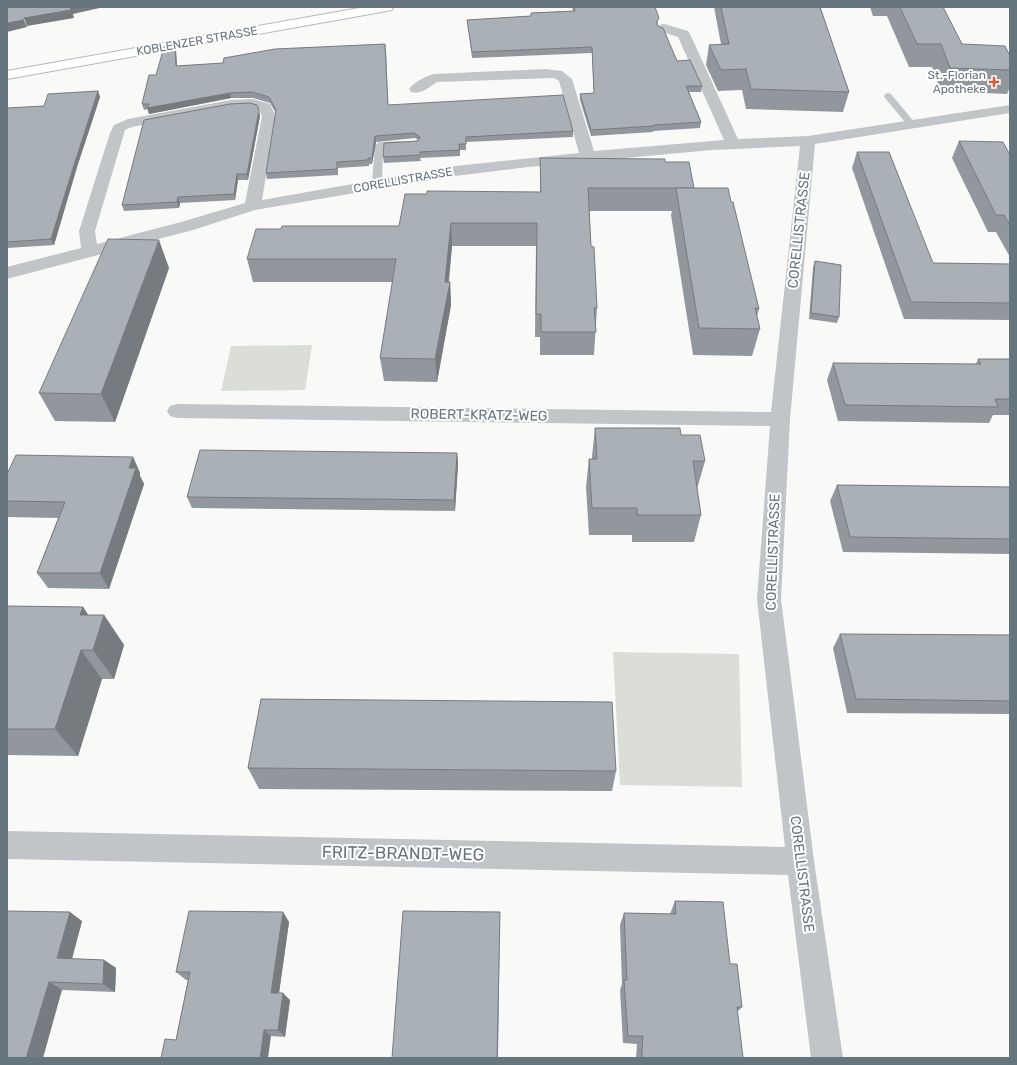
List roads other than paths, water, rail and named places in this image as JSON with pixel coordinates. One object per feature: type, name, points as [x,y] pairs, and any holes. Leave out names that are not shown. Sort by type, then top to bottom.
[{"type":"main road","name":"KOBLENZER STRASSE","points":[[7,75],[367,9],[387,7]]},
{"type":"street","points":[[664,28],[683,34],[733,144]]},
{"type":"street","points":[[416,89],[434,78],[545,73],[557,74],[565,79],[588,156]]},
{"type":"street","points":[[90,251],[87,231],[117,133],[123,125],[137,121],[231,104],[253,103],[265,107],[269,116],[254,206]]},
{"type":"street","name":"CORELLISTRASSE","points":[[7,273],[254,206],[455,171],[588,156],[733,144],[808,141],[1010,109]]},
{"type":"street","name":"CORELLISTRASSE","points":[[808,141],[780,419],[768,599],[800,861],[827,1058]]},
{"type":"street","name":"ROBERT-KRATZ-WEG","points":[[177,411],[780,419]]},
{"type":"street","name":"FRITZ-BRANDT-WEG","points":[[7,845],[800,861]]},
{"type":"lane","points":[[888,96],[912,125]]},
{"type":"lane","points":[[376,184],[379,145],[409,144]]},
{"type":"place","name":"St.-Florian Apotheke","points":[[994,82]]}]
